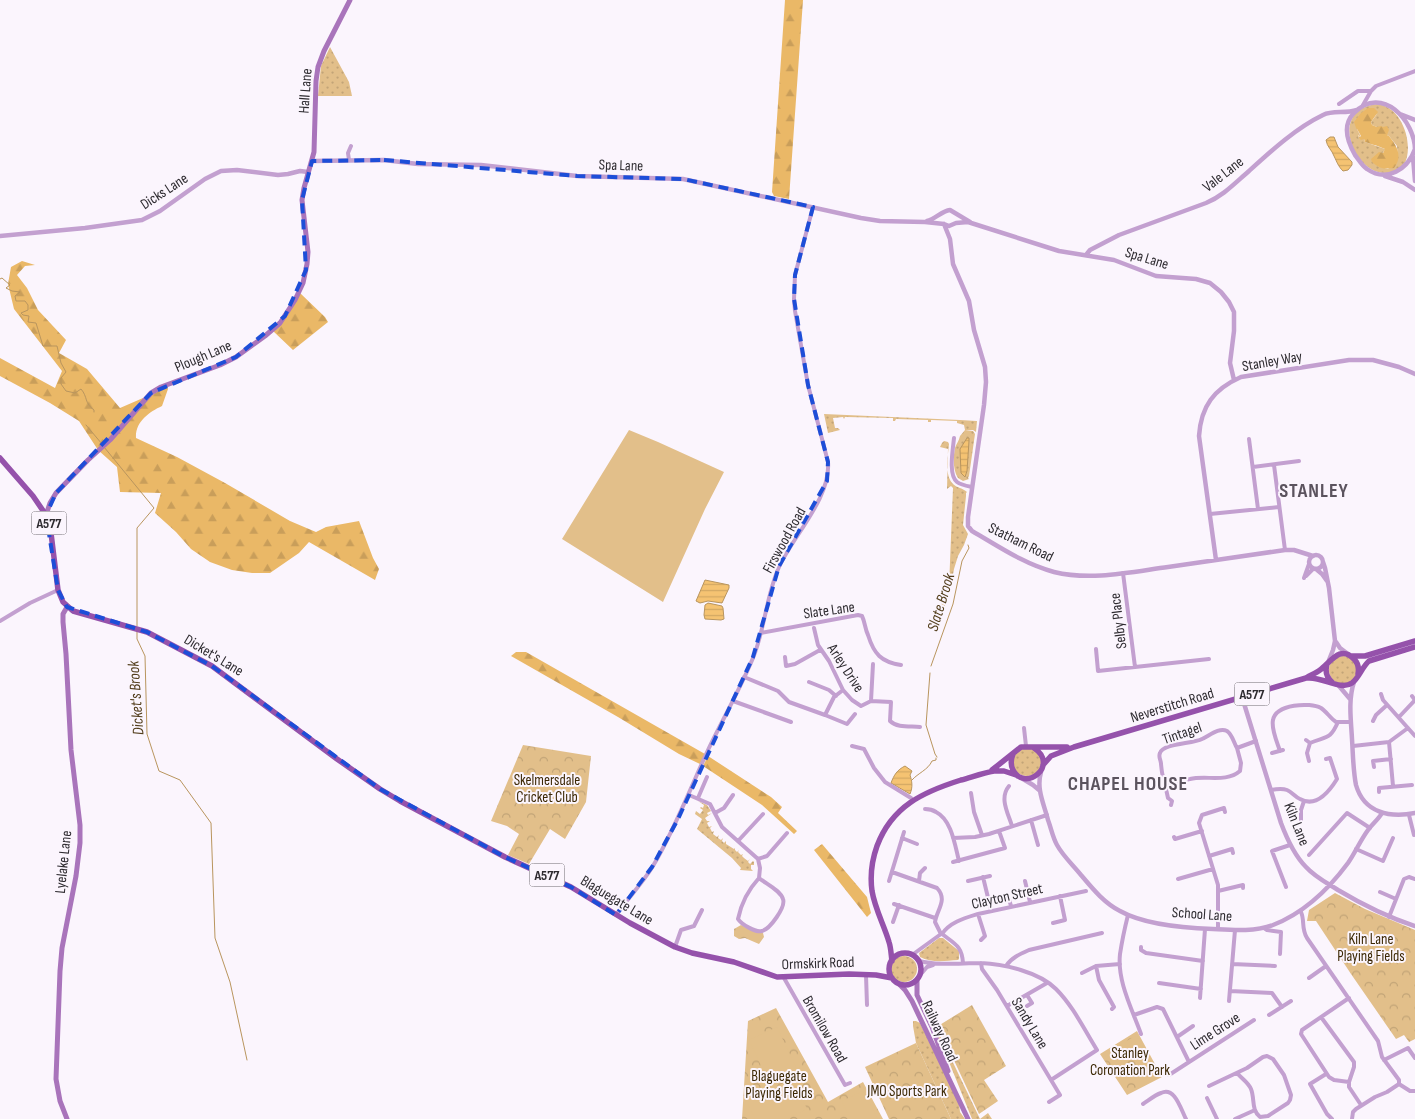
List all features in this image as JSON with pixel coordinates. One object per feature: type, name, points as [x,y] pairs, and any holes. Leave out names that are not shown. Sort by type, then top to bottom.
[{"type":"main road","name":"Hall Lane","points":[[312,161],[318,67],[350,0]]},
{"type":"main road","name":"Plough Lane","points":[[46,515],[56,493],[106,444],[151,393],[167,384],[220,365],[236,357],[265,336],[282,319],[297,296],[306,270],[308,252],[302,200],[312,161]]},
{"type":"main road","name":"A577","points":[[0,458],[33,496],[46,515],[58,590],[65,604]]},
{"type":"main road","name":"Dicket's Lane","points":[[65,604],[73,611],[83,615],[144,631],[207,663],[221,671],[337,758]]},
{"type":"main road","name":"Lyelake Lane","points":[[65,604],[63,622],[71,750],[80,825],[76,876],[60,971],[56,1079],[60,1101],[67,1119]]},
{"type":"main road","name":"A577","points":[[1336,685],[1347,686],[1354,682],[1369,661],[1410,646],[1415,641]]},
{"type":"main road","name":"A577","points":[[1328,662],[1338,654],[1365,656],[1410,646]]},
{"type":"main road","points":[[1350,656],[1358,664],[1358,674]]},
{"type":"main road","points":[[1328,662],[1326,668],[1328,677],[1336,685]]},
{"type":"main road","name":"Neverstitch Road","points":[[1043,767],[1051,756],[1074,747],[1306,678],[1328,662]]},
{"type":"main road","name":"Neverstitch Road","points":[[1306,678],[1320,678],[1336,685]]},
{"type":"main road","name":"A577","points":[[990,771],[1021,747],[1029,746]]},
{"type":"main road","points":[[1029,746],[1036,749],[1042,756],[1043,767]]},
{"type":"main road","name":"Neverstitch Road","points":[[1029,746],[1051,748],[1074,747]]},
{"type":"main road","points":[[1014,752],[1011,766],[1018,776]]},
{"type":"main road","name":"Blaguegate Lane","points":[[337,758],[400,801],[505,857],[571,886],[616,915],[675,947],[692,953],[734,962],[762,972]]},
{"type":"main road","name":"A577","points":[[892,961],[890,944],[874,901],[871,882],[875,852],[885,828],[900,811],[921,795],[939,787],[990,771],[1000,770],[1025,779],[1036,776],[1043,767]]},
{"type":"main road","name":"A577","points":[[889,968],[892,961],[901,954],[890,944]]},
{"type":"main road","points":[[899,984],[908,985],[917,981],[922,969],[919,961],[912,955],[901,954]]},
{"type":"main road","points":[[889,968],[892,978]]},
{"type":"main road","name":"Ormskirk Road","points":[[876,975],[889,968]]},
{"type":"main road","name":"Ormskirk Road","points":[[762,972],[784,978],[849,974],[876,975],[892,978]]},
{"type":"main road","name":"A577","points":[[892,978],[899,984]]},
{"type":"main road","name":"Railway Road","points":[[917,981],[917,995],[932,1027],[955,1091]]},
{"type":"main road","name":"Railway Road","points":[[899,984],[909,995],[968,1119]]},
{"type":"main road","points":[[919,1015],[922,1006]]},
{"type":"street","points":[[1362,107],[1371,92],[1379,85],[1415,71]]},
{"type":"street","points":[[1339,104],[1358,91],[1371,92]]},
{"type":"street","points":[[1371,92],[1372,99],[1378,103]]},
{"type":"street","points":[[1415,120],[1399,113],[1388,105],[1378,103],[1367,104],[1357,110],[1350,118],[1347,133],[1348,142],[1361,163],[1368,170],[1403,182],[1415,190]]},
{"type":"street","name":"Vale Lane","points":[[1086,255],[1092,248],[1120,235],[1222,194],[1300,129],[1326,114],[1357,110]]},
{"type":"street","points":[[1341,113],[1346,118],[1348,125]]},
{"type":"street","points":[[1399,113],[1413,135],[1415,181]]},
{"type":"street","points":[[348,160],[351,146]]},
{"type":"street","points":[[1381,175],[1397,172],[1406,166],[1414,152]]},
{"type":"street","name":"Spa Lane","points":[[312,161],[376,159],[418,164],[481,165],[570,175],[683,179],[871,220],[944,224]]},
{"type":"street","name":"Dicks Lane","points":[[0,236],[85,228],[142,220],[164,208],[210,176],[224,170],[278,174],[300,171],[308,172]]},
{"type":"street","name":"Firswood Road","points":[[616,915],[652,867],[669,838],[753,657],[761,633],[772,584],[779,566],[814,509],[827,481],[828,462],[808,385],[794,299],[795,275],[813,207]]},
{"type":"street","points":[[950,210],[955,212],[957,218],[955,223],[949,226],[944,224],[941,218],[943,213],[950,210]]},
{"type":"street","name":"Spa Lane","points":[[955,212],[973,224]]},
{"type":"street","name":"Spa Lane","points":[[925,222],[943,213]]},
{"type":"street","name":"Spa Lane","points":[[955,223],[966,222],[1050,248],[1114,260],[1156,276],[1210,282],[1217,287],[1229,302],[1234,316],[1230,362],[1234,380]]},
{"type":"street","name":"Statham Road","points":[[950,239],[955,223]]},
{"type":"street","name":"Statham Road","points":[[944,224],[950,239],[953,264],[970,302],[974,330],[985,367],[984,405],[968,516],[968,526],[972,531],[1040,567],[1072,575],[1086,576],[1124,573],[1285,550],[1313,556]]},
{"type":"street","name":"Stanley Way","points":[[1216,560],[1199,436],[1200,422],[1205,410],[1212,398],[1220,390],[1241,377],[1349,360],[1373,360],[1399,367],[1415,374]]},
{"type":"street","points":[[954,438],[952,470],[954,478],[958,484],[972,487]]},
{"type":"street","points":[[1249,439],[1258,509]]},
{"type":"street","points":[[1253,467],[1299,461]]},
{"type":"street","points":[[1274,465],[1285,550]]},
{"type":"street","points":[[1210,514],[1279,507]]},
{"type":"street","points":[[1299,552],[1328,582]]},
{"type":"street","points":[[1323,562],[1321,566],[1314,569],[1304,578],[1313,556],[1319,556],[1323,562],[1328,582],[1335,641],[1334,650],[1328,662]]},
{"type":"street","name":"Selby Place","points":[[1124,573],[1135,667]]},
{"type":"street","points":[[0,621],[58,590]]},
{"type":"street","name":"Slate Lane","points":[[761,633],[858,614],[862,616],[868,636],[878,656],[890,663],[901,665]]},
{"type":"street","name":"Arley Drive","points":[[814,628],[820,650],[829,661],[843,690],[861,706],[871,701]]},
{"type":"street","points":[[1335,641],[1350,656]]},
{"type":"street","name":"Selby Place","points":[[1096,649],[1098,670],[1209,659]]},
{"type":"street","points":[[785,657],[786,666],[795,664],[820,650]]},
{"type":"street","points":[[873,664],[871,701],[891,702],[891,724],[920,726]]},
{"type":"street","points":[[744,677],[778,691],[789,702],[847,724],[855,714]]},
{"type":"street","points":[[809,682],[830,690],[836,696]]},
{"type":"street","points":[[1354,682],[1350,700],[1355,779],[1359,792],[1367,804],[1376,811],[1398,816],[1415,813]]},
{"type":"street","points":[[1336,685],[1348,695],[1350,700]]},
{"type":"street","points":[[825,715],[830,703],[843,690]]},
{"type":"street","points":[[1381,694],[1387,705],[1415,736]]},
{"type":"street","points":[[1399,717],[1415,700],[1412,696]]},
{"type":"street","name":"Kiln Lane","points":[[1242,697],[1281,823],[1290,845],[1306,868],[1329,885],[1365,906],[1415,926]]},
{"type":"street","points":[[733,701],[791,722]]},
{"type":"street","points":[[1272,753],[1281,751],[1272,722],[1279,711],[1302,704],[1309,704],[1322,709],[1333,720],[1351,722]]},
{"type":"street","points":[[1373,721],[1376,715],[1387,705]]},
{"type":"street","points":[[1310,743],[1333,733],[1338,722]]},
{"type":"street","points":[[1024,728],[1029,746]]},
{"type":"street","points":[[1353,746],[1389,742],[1408,728]]},
{"type":"street","name":"Tintagel","points":[[1172,805],[1166,789],[1168,786],[1162,778],[1159,754],[1161,750],[1179,744],[1199,741],[1222,730],[1230,734],[1236,748]]},
{"type":"street","points":[[1306,740],[1310,743]]},
{"type":"street","points":[[1168,786],[1191,778],[1224,778],[1239,773],[1241,764],[1236,748],[1256,741]]},
{"type":"street","points":[[1389,742],[1394,786]]},
{"type":"street","points":[[1309,761],[1307,753],[1310,743]]},
{"type":"street","points":[[852,746],[864,748],[874,768],[885,782],[911,798]]},
{"type":"street","points":[[1271,790],[1280,788],[1288,790],[1296,798],[1304,801],[1319,800],[1337,779],[1330,758],[1326,759]]},
{"type":"street","points":[[1374,767],[1373,762],[1391,759]]},
{"type":"street","name":"School Lane","points":[[1043,767],[1039,781],[1039,792],[1057,845],[1099,895],[1118,910],[1156,923],[1205,929],[1235,930],[1264,928],[1301,912],[1329,885],[1349,862],[1370,828],[1382,813]]},
{"type":"street","points":[[1018,776],[1039,792]]},
{"type":"street","points":[[698,798],[708,777]]},
{"type":"street","points":[[1379,792],[1379,788],[1412,785]]},
{"type":"street","points":[[1009,786],[1004,793],[1004,801],[1012,826]]},
{"type":"street","points":[[971,793],[974,812],[982,836]]},
{"type":"street","points":[[689,795],[710,804],[722,827],[758,859],[760,868],[759,878],[743,902],[738,919],[741,924],[762,931],[767,928],[784,905],[780,894],[759,878]]},
{"type":"street","points":[[715,813],[724,808],[732,796]]},
{"type":"street","points":[[1301,822],[1301,810],[1304,801]]},
{"type":"street","points":[[1218,929],[1218,885],[1200,823],[1202,815],[1224,808],[1225,812]]},
{"type":"street","points":[[925,809],[937,812],[946,820],[959,861]]},
{"type":"street","points":[[1309,856],[1347,813],[1370,828]]},
{"type":"street","points":[[738,841],[763,814]]},
{"type":"street","points":[[1409,814],[1414,835]]},
{"type":"street","points":[[953,838],[982,836],[1047,815]]},
{"type":"street","points":[[1031,820],[1038,845]]},
{"type":"street","points":[[953,862],[1005,848],[999,830]]},
{"type":"street","points":[[1174,837],[1175,839],[1202,831]]},
{"type":"street","points":[[889,881],[904,832]]},
{"type":"street","points":[[758,859],[767,856],[787,833]]},
{"type":"street","points":[[902,838],[918,844]]},
{"type":"street","points":[[1356,849],[1383,860],[1393,838]]},
{"type":"street","points":[[1286,887],[1272,851],[1290,845]]},
{"type":"street","points":[[1209,856],[1232,849],[1233,853]]},
{"type":"street","points":[[919,881],[920,874],[925,868]]},
{"type":"street","points":[[1178,879],[1213,869]]},
{"type":"street","points":[[892,872],[937,888],[943,902],[935,924],[942,934],[960,949],[963,963]]},
{"type":"street","points":[[968,881],[990,876]]},
{"type":"street","points":[[983,877],[991,910]]},
{"type":"street","points":[[1389,917],[1404,879],[1409,877],[1415,878]]},
{"type":"street","points":[[1025,881],[1030,902]]},
{"type":"street","points":[[1218,891],[1243,885],[1243,888]]},
{"type":"street","name":"Clayton Street","points":[[942,934],[948,927],[964,918],[991,910],[1083,890]]},
{"type":"street","points":[[1380,892],[1396,899]]},
{"type":"street","points":[[1053,923],[1065,920],[1060,896]]},
{"type":"street","points":[[1009,899],[1011,906]]},
{"type":"street","points":[[893,922],[897,905],[936,918]]},
{"type":"street","points":[[675,947],[681,930],[694,926],[702,910]]},
{"type":"street","points":[[1301,912],[1302,928],[1305,935],[1379,1042],[1381,1054],[1399,1080],[1399,1084],[1415,1091]]},
{"type":"street","points":[[978,914],[985,936],[981,940]]},
{"type":"street","points":[[1128,915],[1120,954],[1120,964],[1122,981],[1141,1034]]},
{"type":"street","points":[[1264,928],[1281,932],[1280,954]]},
{"type":"street","points":[[1200,998],[1205,929]]},
{"type":"street","points":[[1229,1001],[1235,930]]},
{"type":"street","points":[[1006,966],[1020,954],[1029,950],[1102,933]]},
{"type":"street","points":[[912,955],[942,934]]},
{"type":"street","points":[[1142,947],[1141,950],[1146,953],[1203,961]]},
{"type":"street","points":[[919,961],[935,964],[981,963],[1006,966],[1027,972],[1054,987],[1066,1000],[1097,1050],[1051,1080]]},
{"type":"street","name":"Sandy Lane","points":[[981,963],[982,969],[990,978],[1060,1095],[1049,1102]]},
{"type":"street","points":[[921,974],[927,967],[935,964]]},
{"type":"street","points":[[1082,973],[1096,966],[1120,964]]},
{"type":"street","points":[[1232,964],[1275,966]]},
{"type":"street","points":[[1096,966],[1099,980],[1114,1007],[1112,1009]]},
{"type":"street","points":[[1309,978],[1326,966]]},
{"type":"street","points":[[866,975],[867,1005]]},
{"type":"street","name":"Bromilow Road","points":[[784,978],[845,1085],[850,1083]]},
{"type":"street","points":[[1007,1006],[1048,983]]},
{"type":"street","points":[[1159,983],[1201,988]]},
{"type":"street","points":[[1230,991],[1272,993],[1282,1007]]},
{"type":"street","points":[[1027,1006],[1032,1003],[1028,994]]},
{"type":"street","points":[[1349,998],[1302,1030],[1300,1034],[1331,1080],[1349,1082]]},
{"type":"street","points":[[1269,1015],[1291,1001]]},
{"type":"street","points":[[1134,1015],[1155,1008],[1162,1008],[1166,1012],[1189,1062]]},
{"type":"street","points":[[1321,1017],[1354,1062],[1349,1087],[1361,1106]]},
{"type":"street","name":"Lime Grove","points":[[1165,1071],[1169,1075],[1254,1020]]},
{"type":"street","points":[[1177,1037],[1193,1026]]},
{"type":"street","points":[[1384,1060],[1408,1048],[1415,1058]]},
{"type":"street","points":[[1209,1086],[1267,1056],[1273,1059],[1284,1075],[1291,1094],[1288,1103],[1264,1117],[1256,1114],[1251,1088],[1237,1073]]},
{"type":"street","points":[[1326,1074],[1309,1085],[1332,1119]]},
{"type":"street","points":[[1352,1119],[1353,1112],[1361,1106],[1399,1084]]},
{"type":"street","points":[[1143,1104],[1160,1093],[1171,1092],[1186,1119]]},
{"type":"street","points":[[1207,1098],[1217,1119]]},
{"type":"street","points":[[1235,1119],[1255,1110]]},
{"type":"highlighted area","points":[[384,160],[577,176],[683,179],[813,207],[795,275],[794,299],[808,385],[828,462],[827,481],[779,566],[753,657],[678,819],[652,867],[616,915],[571,887],[505,857],[380,789],[212,666],[147,632],[67,607],[58,590],[46,515],[56,493],[151,393],[236,357],[285,316],[306,270],[302,200],[312,161]]},
{"type":"green space","points":[[785,0],[803,0],[789,199],[774,196],[772,192]]},
{"type":"green space","points":[[330,47],[349,82],[352,96],[318,96],[321,66]]},
{"type":"green space","points":[[1377,104],[1386,106],[1399,119],[1407,137],[1407,157],[1404,165],[1390,173],[1375,171],[1363,163],[1354,150],[1350,136],[1351,121],[1360,110]],"holes":[[[1377,114],[1371,122],[1372,125],[1383,127],[1387,135],[1397,146],[1398,159],[1388,169],[1374,163],[1385,149],[1365,142],[1364,139],[1358,136],[1361,137],[1357,129]]]},
{"type":"green space","points":[[1368,108],[1374,108],[1378,112],[1371,122],[1372,125],[1377,127],[1387,126],[1389,130],[1387,135],[1398,151],[1397,164],[1394,168],[1382,168],[1372,162],[1371,159],[1379,152],[1383,153],[1385,149],[1359,138],[1358,135],[1361,136],[1354,122]]},
{"type":"green space","points":[[22,261],[35,265],[25,266],[17,275],[27,288],[38,310],[66,340],[59,353],[87,369],[120,408],[147,398],[167,386],[168,389],[162,406],[152,411],[140,422],[136,438],[177,457],[290,521],[316,532],[326,527],[359,521],[379,569],[375,580],[309,542],[299,553],[270,573],[232,570],[210,562],[191,549],[155,513],[161,493],[120,492],[117,467],[98,450],[79,421],[0,376],[0,358],[55,388],[62,371],[14,309],[8,284],[11,267]]},
{"type":"green space","points":[[300,293],[328,322],[293,350],[273,331]]},
{"type":"green space","points":[[824,414],[977,421],[976,432],[965,430],[964,425],[957,423],[957,421],[931,420],[931,422],[928,422],[928,420],[896,419],[893,421],[893,418],[845,417],[844,419],[843,417],[833,418],[835,428],[840,430],[828,433]]},
{"type":"green space","points":[[629,430],[724,472],[663,602],[562,539]]},
{"type":"green space","points":[[965,430],[973,431],[975,434],[969,479],[963,481],[956,475],[954,452],[960,436]]},
{"type":"green space","points":[[944,441],[949,444],[948,454],[948,449],[940,447]]},
{"type":"green space","points":[[947,470],[953,484],[967,492],[963,525],[968,534],[958,556],[941,619],[942,593],[949,587],[953,488],[951,486],[947,489]]},
{"type":"green space","points":[[516,652],[526,652],[705,754],[700,764],[679,754],[511,656]]},
{"type":"green space","points":[[1343,656],[1353,660],[1357,670],[1353,680],[1343,684],[1333,680],[1329,670],[1333,660]]},
{"type":"green space","name":"Skelmersdale Cricket Club","points":[[523,745],[591,756],[586,802],[565,839],[550,829],[529,864],[508,855],[519,834],[507,826],[491,821]]},
{"type":"green space","points":[[1027,748],[1037,752],[1041,762],[1037,772],[1027,776],[1017,772],[1013,762],[1017,752]]},
{"type":"green space","points":[[708,756],[771,797],[782,807],[778,813],[797,831],[794,834],[762,805],[703,766]]},
{"type":"green space","points":[[698,801],[707,805],[711,811],[707,813],[708,815],[712,813],[705,818],[707,821],[710,821],[707,823],[709,827],[712,826],[710,828],[712,832],[714,831],[713,834],[717,837],[719,835],[718,838],[721,840],[723,838],[722,841],[724,843],[726,841],[726,844],[735,848],[737,852],[739,850],[738,852],[741,855],[743,854],[744,858],[748,861],[750,859],[748,862],[750,864],[753,861],[754,865],[751,865],[751,869],[753,871],[740,870],[741,868],[732,858],[697,829],[702,819],[695,814],[696,811],[700,814],[703,810],[700,808],[703,808],[704,805]]},
{"type":"green space","points":[[822,844],[867,897],[871,913],[867,917],[814,850]]},
{"type":"green space","name":"Kiln Lane Playing Fields","points":[[1335,893],[1365,909],[1415,930],[1415,1039],[1409,1042],[1404,1035],[1396,1039],[1316,921],[1307,921],[1309,910]]},
{"type":"green space","points":[[741,925],[763,933],[764,937],[759,944],[734,936],[734,929]]},
{"type":"green space","points":[[939,938],[943,938],[959,951],[958,960],[933,961],[920,957],[919,953]]},
{"type":"green space","points":[[904,956],[913,960],[917,969],[913,978],[904,982],[895,978],[891,969],[895,960]]},
{"type":"green space","points":[[972,1005],[1006,1066],[984,1080],[998,1101],[979,1114],[938,1026]]},
{"type":"green space","name":"Blaguegate Playing Fields","points":[[776,1008],[828,1102],[863,1082],[883,1119],[742,1119],[748,1021]]},
{"type":"green space","points":[[913,1021],[920,1023],[959,1103],[960,1112],[965,1119],[951,1119],[916,1043]]},
{"type":"green space","points":[[936,1021],[938,1024],[936,1027],[980,1119],[972,1119],[934,1029]]},
{"type":"green space","points":[[777,1027],[799,1074],[771,1087],[749,1040]]},
{"type":"green space","name":"Stanley Coronation Park","points":[[1137,1031],[1162,1077],[1127,1095],[1100,1054]]},
{"type":"green space","points":[[1137,1035],[1145,1049],[1129,1058],[1121,1044]]},
{"type":"green space","name":"JMO Sports Park","points":[[916,1043],[951,1119],[889,1119],[865,1067]]},
{"type":"green space","points":[[793,1079],[807,1109],[785,1119],[755,1119],[746,1100]]},
{"type":"green space","points":[[863,1091],[878,1119],[850,1119],[842,1101]]},
{"type":"green space","points":[[988,1113],[992,1119],[980,1119]]},
{"type":"shaded area","points":[[1334,137],[1338,147],[1352,162],[1348,170],[1343,171],[1328,147],[1326,140]]},
{"type":"shaded area","points":[[967,438],[969,438],[969,441],[965,477],[961,473],[960,449]]},
{"type":"shaded area","points":[[705,580],[729,585],[722,603],[708,601],[700,603],[696,601]]},
{"type":"shaded area","points":[[708,603],[722,606],[724,619],[705,619],[705,605]]},
{"type":"shaded area","points":[[905,766],[912,771],[910,775],[912,789],[910,794],[891,783],[896,773]]},
{"type":"waterway","points":[[0,279],[2,278],[10,285],[6,288],[20,292],[15,296],[16,301],[25,301],[28,305],[28,310],[21,313],[29,316],[28,322],[36,323],[43,346],[57,346],[61,363],[66,372],[61,378],[61,384],[66,391],[75,393],[81,389],[94,412]]},
{"type":"waterway","name":"Dicket's Brook","points":[[86,425],[102,444]]},
{"type":"waterway","name":"Dicket's Brook","points":[[104,447],[154,508],[137,528],[137,626]]},
{"type":"waterway","name":"Slate Brook","points":[[931,666],[953,604],[962,561],[969,548],[968,545]]},
{"type":"waterway","name":"Dicket's Brook","points":[[137,630],[137,639],[145,656],[147,734],[159,771],[180,780],[211,823],[215,938],[230,982],[247,1060]]},
{"type":"waterway","name":"Slate Brook","points":[[930,673],[926,725],[937,757]]},
{"type":"waterway","points":[[912,780],[936,758]]},
{"type":"district","name":"STANLEY","points":[[1314,490]]},
{"type":"district","name":"CHAPEL HOUSE","points":[[1128,783]]}]
